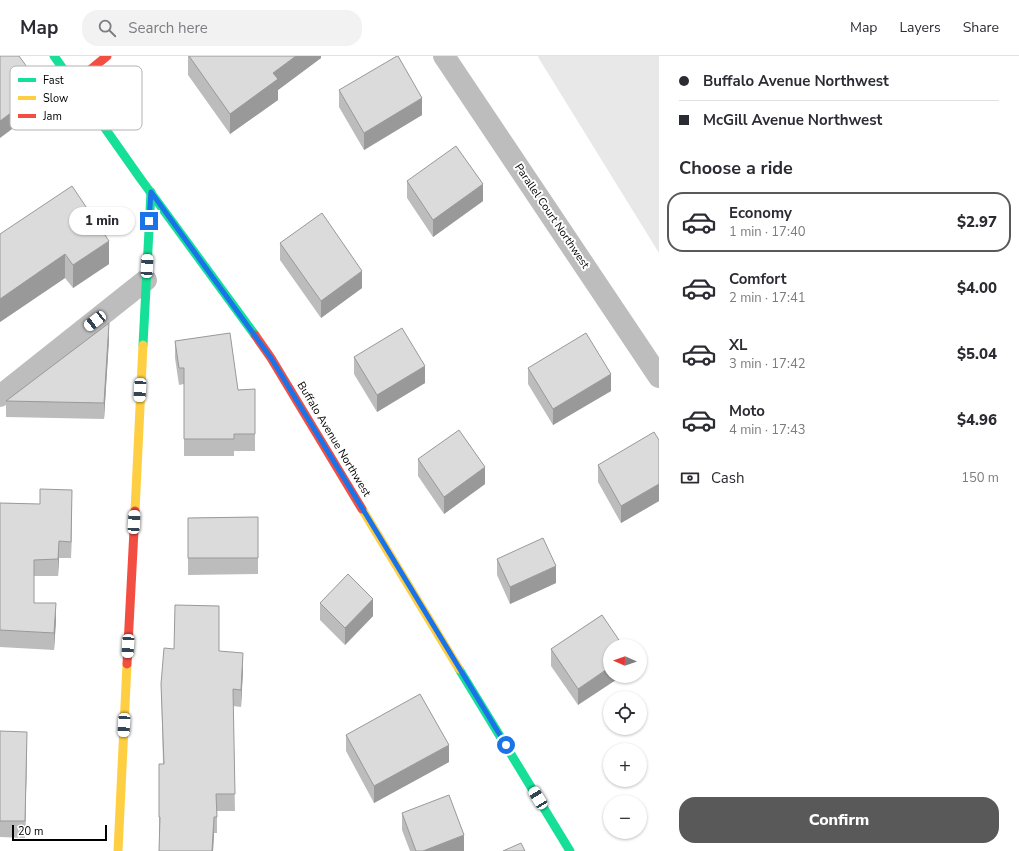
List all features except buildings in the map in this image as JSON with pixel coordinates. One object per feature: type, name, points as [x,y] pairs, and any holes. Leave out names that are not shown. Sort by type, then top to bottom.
[{"type":"street","name":"Buffalo Avenue Northwest","points":[[54,56],[61,66]]},
{"type":"street","points":[[95,66],[107,56]]},
{"type":"street","name":"Parallel Court Northwest","points":[[444,56],[659,377]]},
{"type":"street","name":"Buffalo Avenue Northwest","points":[[106,130],[271,358],[570,851]]},
{"type":"street","points":[[118,851],[151,192]]},
{"type":"street","points":[[0,396],[146,280]]},
{"type":"shaded area","points":[[659,56],[659,253],[538,57]]},
{"type":"traffic: fast","points":[[54,56],[61,66]]},
{"type":"traffic: fast","points":[[106,130],[255,335]]},
{"type":"traffic: fast","points":[[143,345],[151,192]]},
{"type":"traffic: fast","points":[[459,669],[570,851]]},
{"type":"traffic: slow","points":[[135,511],[143,345]]},
{"type":"traffic: slow","points":[[362,509],[459,669]]},
{"type":"traffic: slow","points":[[118,851],[127,664]]},
{"type":"traffic: jam","points":[[95,66],[107,56]]},
{"type":"traffic: jam","points":[[255,335],[271,358],[362,509]]},
{"type":"traffic: jam","points":[[127,664],[135,511]]},
{"type":"route","points":[[149,221],[151,192],[271,358],[506,745]]}]
